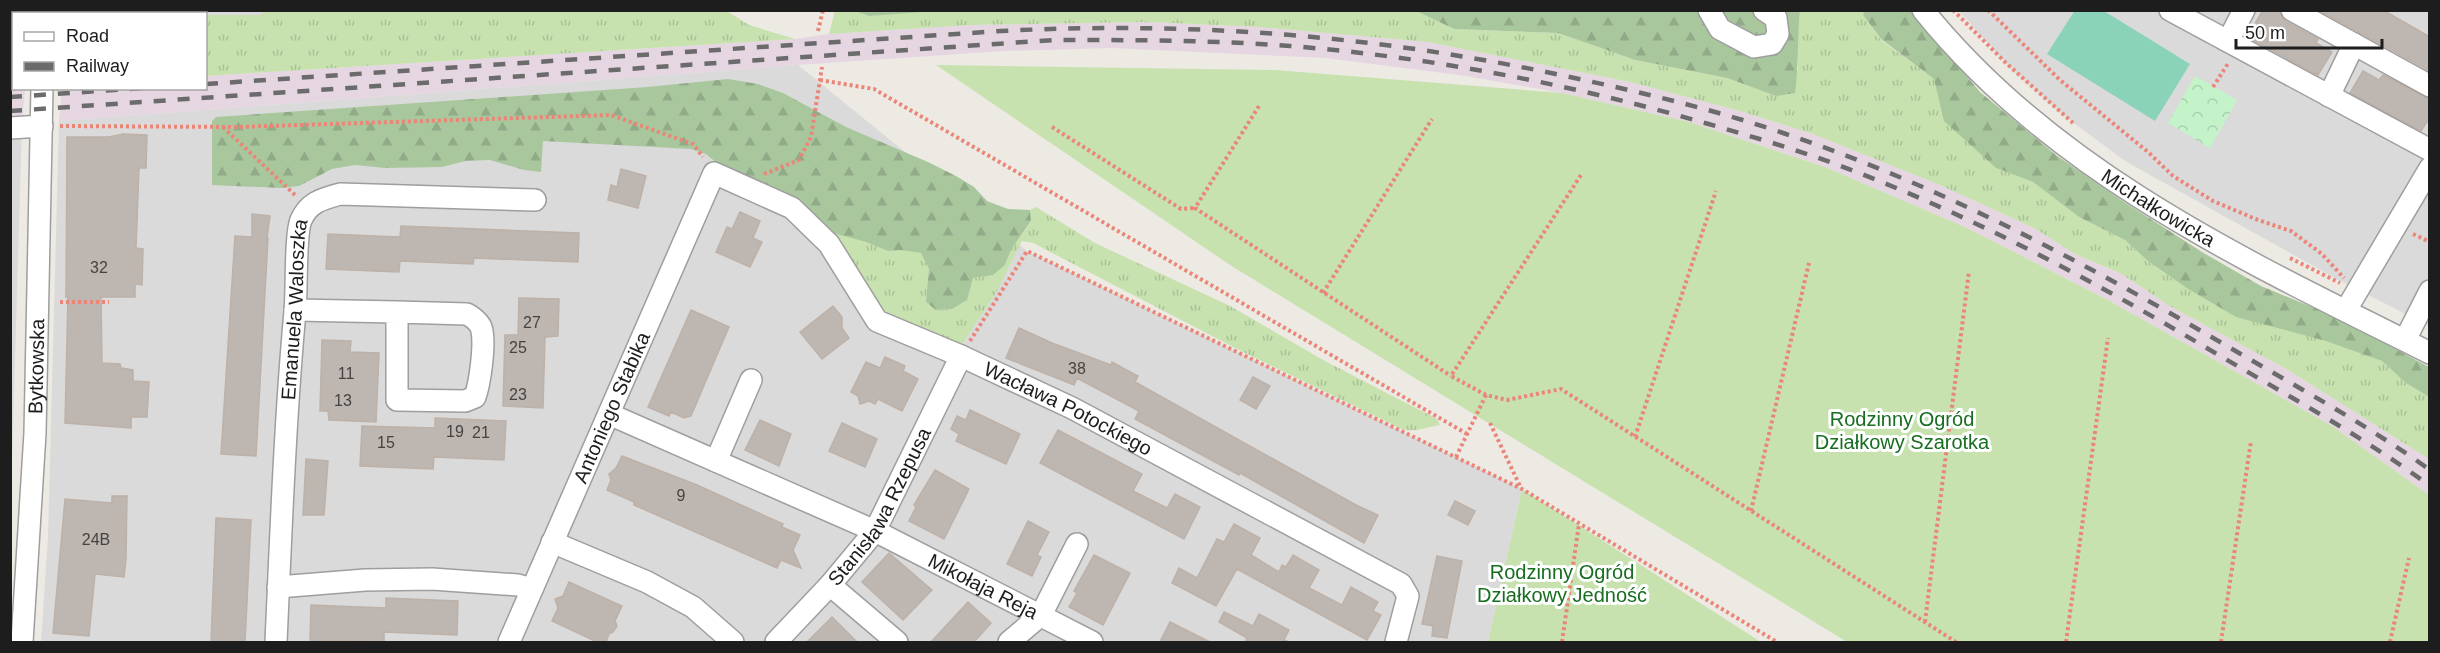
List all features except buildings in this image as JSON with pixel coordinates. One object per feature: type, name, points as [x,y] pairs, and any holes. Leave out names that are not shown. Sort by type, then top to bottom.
[{"type":"street","points":[[1709,10],[1720,29],[1754,47],[1772,44],[1778,34],[1776,18],[1764,10]]},
{"type":"street","name":"Michałkowicka","points":[[1923,10],[1953,44],[2050,134],[2136,196],[2197,232],[2430,353]]},
{"type":"street","points":[[2170,10],[2430,150]]},
{"type":"street","points":[[2233,44],[2244,10]]},
{"type":"street","points":[[2292,10],[2430,86]]},
{"type":"street","points":[[2329,96],[2354,44]]},
{"type":"street","name":"Bytkowska","points":[[22,642],[35,433],[42,90]]},
{"type":"street","points":[[10,128],[42,126]]},
{"type":"street","points":[[2346,310],[2430,168]]},
{"type":"street","name":"Wacława Potockiego","points":[[714,172],[792,207],[830,244],[877,321],[961,356],[1072,408],[1401,584],[1408,596],[1396,642]]},
{"type":"street","name":"Antoniego Stabika","points":[[509,642],[714,172]]},
{"type":"street","name":"Emanuela Waloszka","points":[[276,642],[288,382],[300,223],[308,208],[318,200],[340,194],[535,200]]},
{"type":"street","points":[[2404,340],[2430,291]]},
{"type":"street","points":[[295,310],[397,312],[467,314],[476,320],[482,330],[480,385],[475,397],[465,401],[397,400],[397,312]]},
{"type":"street","name":"Stanisława Rzepusa","points":[[776,642],[830,585],[875,531],[961,356]]},
{"type":"street","points":[[716,461],[751,380]]},
{"type":"street","name":"Mikołaja Reja","points":[[609,414],[875,531],[1092,642]]},
{"type":"street","points":[[552,542],[647,582],[684,602],[693,607],[733,642]]},
{"type":"street","points":[[1009,642],[1041,615],[1077,544]]},
{"type":"street","points":[[278,587],[365,580],[432,579],[518,585],[532,589]]},
{"type":"street","points":[[830,585],[897,642]]},
{"type":"path","points":[[818,31],[823,10]]},
{"type":"path","points":[[1953,10],[2006,63],[2075,125]]},
{"type":"path","points":[[1988,10],[2060,80],[2148,152],[2173,176],[2212,201],[2291,231],[2322,254],[2357,291]]},
{"type":"path","points":[[2213,87],[2233,44]]},
{"type":"path","points":[[740,184],[799,160],[812,137],[822,67]]},
{"type":"path","points":[[820,80],[874,89],[1467,434]]},
{"type":"path","points":[[1195,208],[1259,106]]},
{"type":"path","points":[[42,126],[223,127],[611,115],[693,144],[714,172]]},
{"type":"path","points":[[1323,293],[1432,119]]},
{"type":"path","points":[[223,127],[308,208]]},
{"type":"path","points":[[1052,127],[1181,209],[1195,208],[1451,376],[1486,395],[1507,400],[1561,389],[1956,642]]},
{"type":"path","points":[[1451,376],[1581,175]]},
{"type":"path","points":[[1635,437],[1716,191]]},
{"type":"path","points":[[961,356],[1027,251],[1522,489],[1777,642]]},
{"type":"path","points":[[2286,255],[2357,291]]},
{"type":"path","points":[[1751,511],[1809,263]]},
{"type":"path","points":[[1925,622],[1969,271]]},
{"type":"path","points":[[60,302],[109,302]]},
{"type":"path","points":[[2066,642],[2108,338]]},
{"type":"path","points":[[1456,457],[1486,395]]},
{"type":"path","points":[[1490,423],[1522,489]]},
{"type":"path","points":[[2221,642],[2251,441]]},
{"type":"path","points":[[1562,642],[1579,524]]},
{"type":"path","points":[[2390,642],[2409,558]]},
{"type":"shaded area","points":[[10,11],[263,11],[263,15],[207,15],[207,12],[12,12],[11,82]]},
{"type":"shaded area","points":[[1959,11],[2429,11],[2429,326],[2335,278],[2125,161],[2059,112],[2010,68]]},
{"type":"shaded area","points":[[1149,22],[1259,27],[1428,42],[1630,82],[1740,111],[1813,134],[1940,185],[2034,228],[2075,254],[2122,274],[2168,305],[2288,370],[2429,459],[2429,495],[2332,426],[2106,299],[1967,228],[1825,167],[1689,122],[1562,93],[1466,76],[1326,58],[1112,48],[1003,51],[59,121],[62,90],[207,90],[207,76],[795,39],[829,34],[971,25]]},
{"type":"shaded area","points":[[798,65],[1027,251],[1522,489],[1488,642],[41,642],[48,536],[59,121]]},
{"type":"shaded area","points":[[11,90],[25,90],[22,123],[11,124]]},
{"type":"shaded area","points":[[22,123],[11,496],[10,124]]},
{"type":"green space","points":[[263,10],[725,10],[749,25],[795,39],[207,76],[207,15],[262,15]]},
{"type":"green space","points":[[835,10],[854,11],[869,16],[925,10],[1416,11],[1454,29],[1558,33],[1635,60],[1727,78],[1776,96],[1798,70],[1797,42],[1800,11],[1864,11],[1863,15],[1881,40],[1934,79],[1996,168],[2033,182],[2079,217],[2125,240],[2148,261],[2185,287],[2382,361],[2406,383],[2429,397],[2429,459],[2288,370],[2168,305],[2122,274],[2075,254],[2034,228],[1940,185],[1813,134],[1740,111],[1630,82],[1428,42],[1259,27],[1149,22],[971,25],[829,34]]},
{"type":"green space","points":[[2075,10],[2104,11],[2190,64],[2155,121],[2047,54]]},
{"type":"green space","points":[[191,11],[191,12],[70,12]]},
{"type":"green space","points":[[854,11],[937,11],[869,16]]},
{"type":"green space","points":[[1416,11],[1800,11],[1795,93],[1776,96],[1727,78],[1635,60],[1558,33],[1454,29]]},
{"type":"green space","points":[[1864,11],[1912,11],[1980,92],[2056,155],[2202,252],[2261,286],[2336,317],[2429,367],[2429,397],[2406,383],[2382,361],[2326,341],[2236,317],[2185,287],[2148,261],[2125,240],[2079,217],[2033,182],[1996,168],[1944,121],[1934,79],[1881,39],[1863,15]]},
{"type":"green space","name":"Rodzinny Ogród Działkowy Szarotka","points":[[936,65],[1275,70],[1562,93],[1689,122],[1825,167],[1967,228],[2106,299],[2332,426],[2429,495],[2429,642],[1847,642],[1233,267]]},
{"type":"green space","points":[[2195,76],[2237,100],[2210,148],[2168,123]]},
{"type":"green space","points":[[728,79],[758,84],[783,93],[846,127],[956,176],[974,187],[987,201],[1008,209],[1030,210],[1031,221],[1011,250],[1005,265],[993,275],[973,278],[967,300],[952,309],[936,310],[926,302],[929,269],[921,253],[888,251],[866,242],[829,232],[791,202],[744,174],[718,164],[706,154],[691,149],[543,141],[541,172],[524,170],[490,160],[465,161],[442,167],[385,168],[355,165],[332,169],[299,186],[282,188],[212,185],[212,121],[216,117],[647,87]]},
{"type":"green space","points":[[1036,207],[1095,243],[1230,306],[1325,361],[1437,419],[1440,425],[1416,430],[1402,429],[1237,349],[1033,243],[1022,241],[996,293],[959,349],[884,311],[875,302],[829,232],[866,242],[888,251],[921,253],[929,269],[926,302],[936,310],[952,309],[967,300],[973,278],[993,275],[1005,265],[1011,250],[1031,222],[1030,210]]},
{"type":"green space","name":"Rodzinny Ogród Działkowy Jedność","points":[[1522,489],[1761,642],[1488,642]]},
{"type":"railway","points":[[207,84],[1075,28],[1220,30],[1292,35],[1363,42],[1506,64],[1631,91],[1735,118],[1844,155],[1957,202],[2067,257],[2174,315],[2330,406],[2430,470]]},
{"type":"railway","points":[[10,111],[1054,40],[1261,44],[1342,51],[1447,65],[1551,84],[1705,123],[1821,159],[1906,192],[1999,235],[2134,306],[2328,419],[2380,451],[2430,486]]},
{"type":"railway","points":[[10,97],[114,90]]}]
